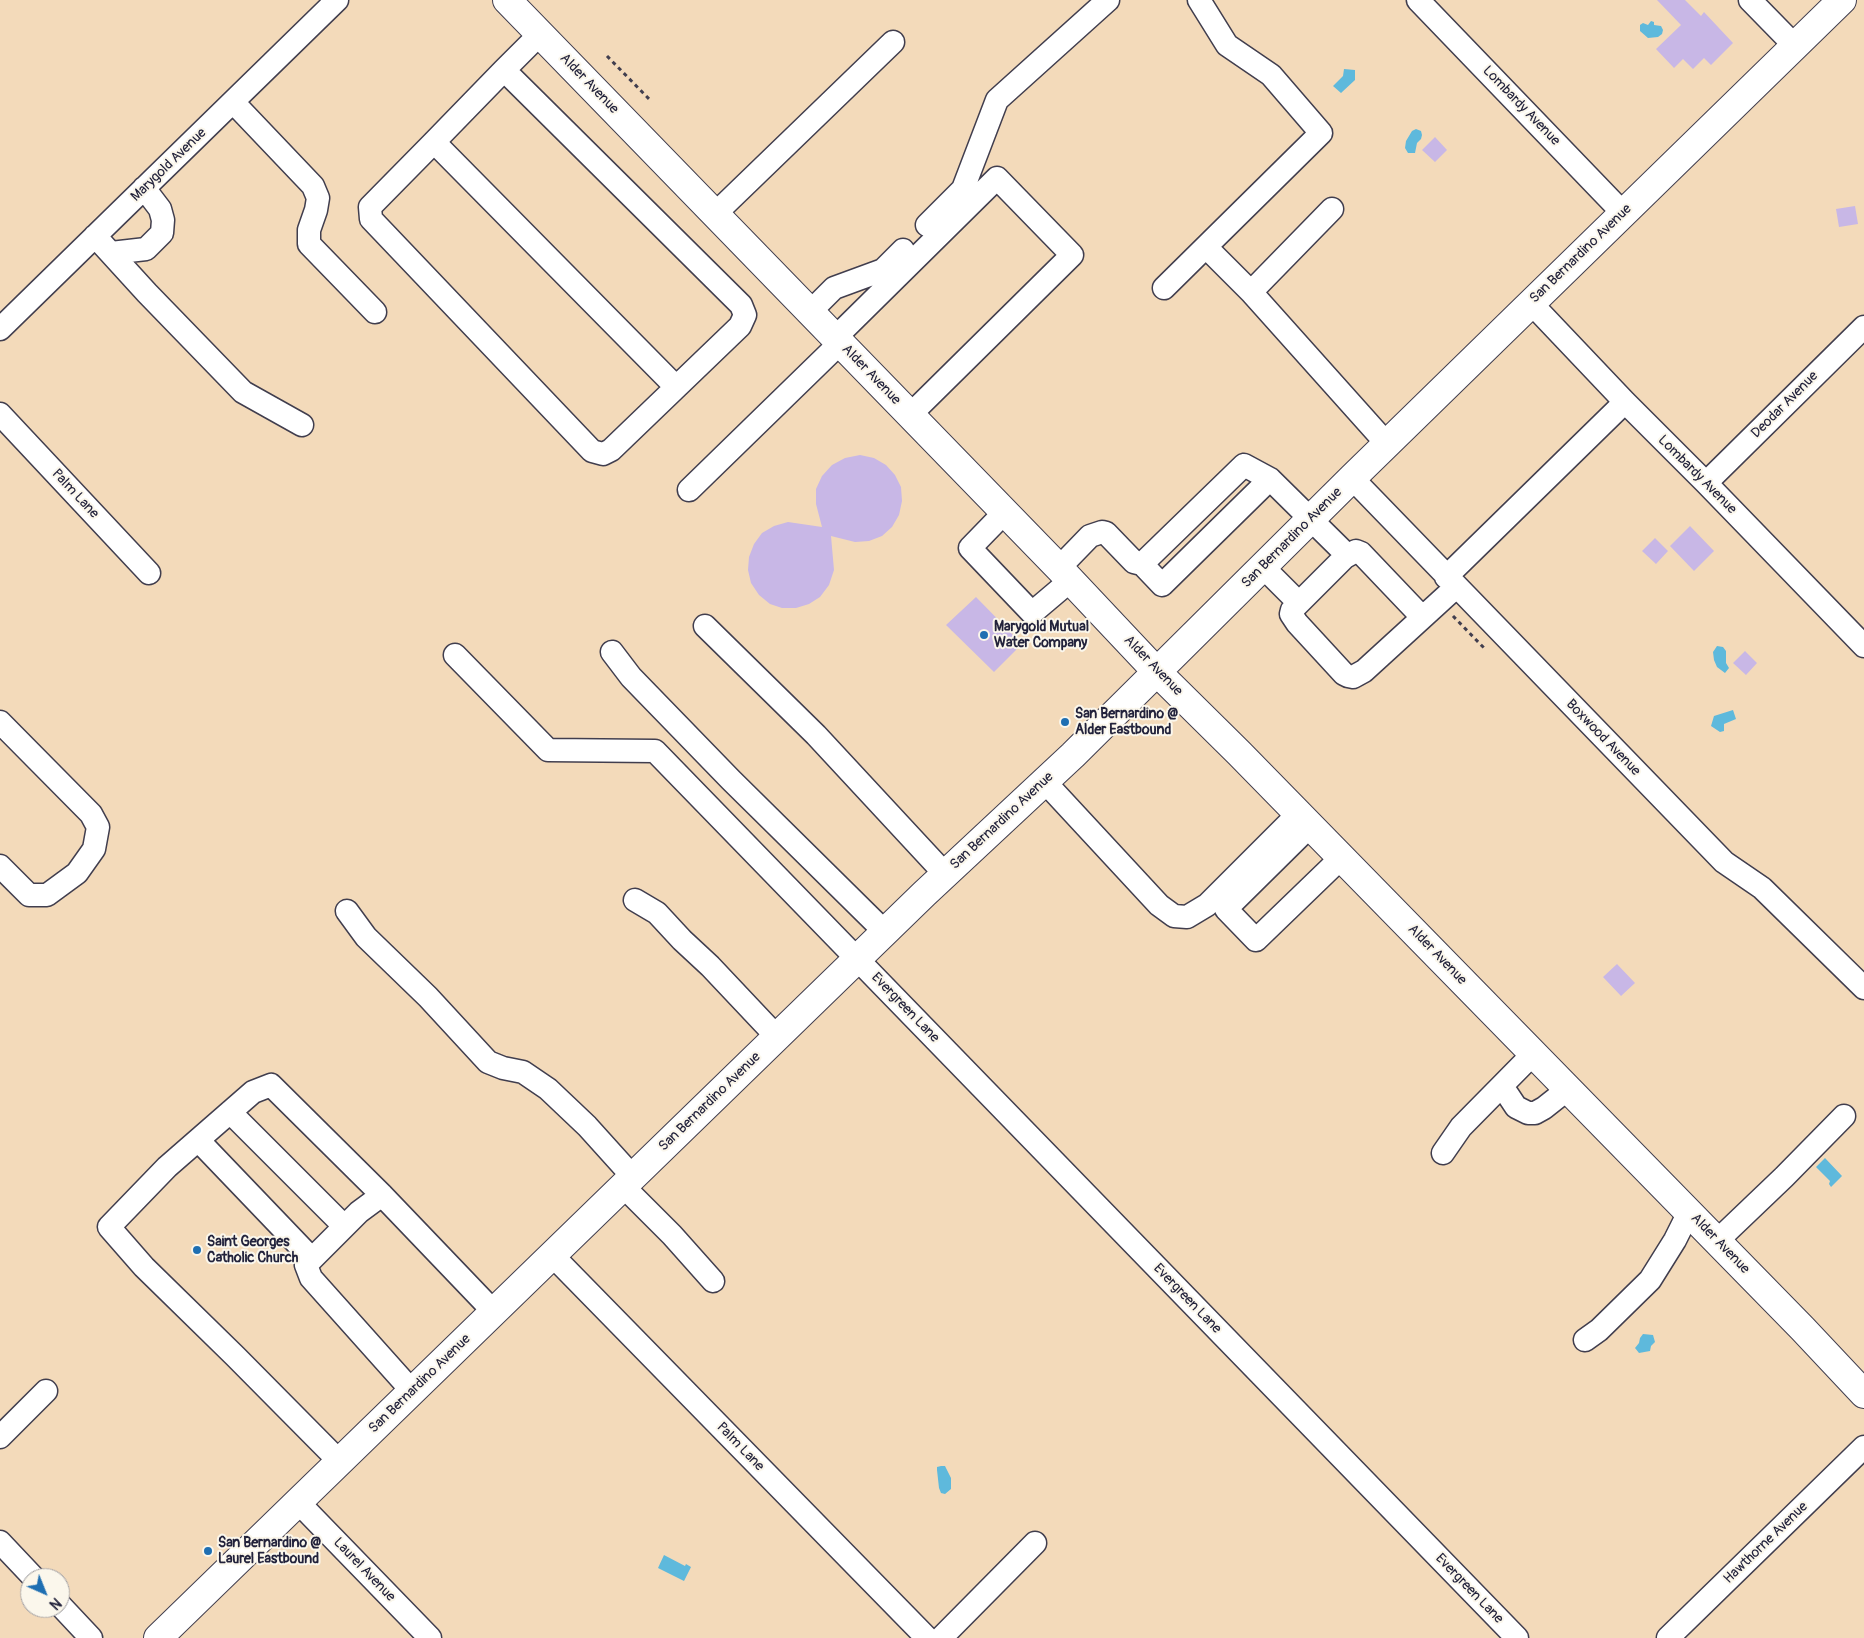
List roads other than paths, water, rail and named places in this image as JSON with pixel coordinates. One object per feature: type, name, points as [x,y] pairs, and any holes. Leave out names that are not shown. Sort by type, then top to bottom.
[{"type":"main road","name":"Alder Avenue","points":[[507,0],[1065,574],[1157,672],[1342,857],[1864,1394]]},
{"type":"main road","name":"San Bernardino Avenue","points":[[158,1638],[945,874],[1045,782],[1352,478],[1842,0]]},
{"type":"street","name":"Marygold Avenue","points":[[0,329],[337,0]]},
{"type":"street","points":[[810,312],[834,288],[883,270],[963,189],[997,100],[1108,0]]},
{"type":"street","points":[[1164,288],[1321,134],[1271,75],[1227,45],[1199,0]]},
{"type":"street","name":"Lombardy Avenue","points":[[1418,0],[1623,213]]},
{"type":"street","points":[[1750,0],[1795,46]]},
{"type":"street","points":[[504,70],[741,305],[745,315],[740,326],[612,450],[603,454],[592,451],[371,219],[370,207],[504,70],[540,34]]},
{"type":"street","points":[[715,214],[893,42]]},
{"type":"street","points":[[233,102],[313,186],[318,198],[310,230],[310,244],[375,312]]},
{"type":"street","points":[[434,142],[676,387]]},
{"type":"street","points":[[689,490],[838,341],[996,178],[1072,255],[910,415]]},
{"type":"street","points":[[111,254],[146,249],[162,233],[163,220],[160,209],[144,188]]},
{"type":"street","points":[[1251,292],[1332,209]]},
{"type":"street","points":[[95,236],[147,293],[243,392],[302,425]]},
{"type":"street","points":[[1206,247],[1251,292],[1387,444]]},
{"type":"street","name":"Lombardy Avenue","points":[[1531,303],[1625,402],[1864,646]]},
{"type":"street","name":"Deodar Avenue","points":[[1706,483],[1864,327]]},
{"type":"street","points":[[1422,617],[1361,553],[1356,551],[1348,555],[1292,610],[1293,619],[1348,676],[1364,671],[1422,617],[1451,582],[1625,402]]},
{"type":"street","name":"Palm Lane","points":[[0,414],[149,573]]},
{"type":"street","points":[[1142,564],[1244,465],[1270,479],[1348,555]]},
{"type":"street","name":"Boxwood Avenue","points":[[1352,478],[1724,862],[1762,888],[1864,988]]},
{"type":"street","points":[[1005,512],[970,548],[1032,613],[1065,574],[1090,536],[1102,532],[1106,533],[1134,562],[1142,564],[1162,585],[1270,479]]},
{"type":"street","points":[[1263,567],[1299,603]]},
{"type":"street","points":[[705,626],[816,735],[945,874]]},
{"type":"street","points":[[612,652],[631,677],[731,780],[885,932]]},
{"type":"street","name":"Evergreen Lane","points":[[455,655],[548,750],[655,752],[1517,1638]]},
{"type":"street","points":[[0,722],[91,814],[98,827],[94,849],[77,873],[47,895],[29,895],[0,866]]},
{"type":"street","points":[[1045,782],[1159,905],[1174,916],[1187,917],[1207,905],[1304,820]]},
{"type":"street","points":[[1304,820],[1268,867],[1226,909],[1256,940],[1342,857]]},
{"type":"street","points":[[635,900],[658,913],[777,1037]]},
{"type":"street","points":[[347,911],[366,936],[442,1012],[488,1062],[503,1068],[522,1072],[548,1089],[588,1126],[628,1181],[672,1236],[713,1280]]},
{"type":"street","points":[[1443,1153],[1461,1127],[1534,1054]]},
{"type":"street","points":[[340,1462],[242,1362],[144,1267],[109,1227],[167,1167],[253,1092],[271,1085],[382,1195],[494,1312]]},
{"type":"street","points":[[1502,1086],[1516,1107],[1528,1113],[1535,1113],[1544,1108],[1568,1089]]},
{"type":"street","points":[[230,1112],[344,1226]]},
{"type":"street","points":[[1717,1241],[1784,1178],[1844,1116]]},
{"type":"street","points":[[199,1139],[311,1269],[412,1391]]},
{"type":"street","points":[[311,1269],[344,1226],[382,1195]]},
{"type":"street","points":[[1585,1340],[1650,1280],[1675,1240],[1688,1212]]},
{"type":"street","name":"Palm Lane","points":[[552,1255],[927,1638]]},
{"type":"street","points":[[0,1437],[46,1391]]},
{"type":"street","name":"Hawthorne Avenue","points":[[1668,1638],[1864,1447]]},
{"type":"street","name":"Laurel Avenue","points":[[298,1502],[430,1638]]},
{"type":"street","points":[[0,1542],[25,1568]]},
{"type":"street","points":[[941,1638],[1035,1542]]},
{"type":"street","points":[[70,1616],[91,1638]]},
{"type":"water","points":[[1651,21],[1654,22],[1654,25],[1661,26],[1663,30],[1662,34],[1658,37],[1648,38],[1640,31],[1640,25],[1643,23],[1648,25]]},
{"type":"water","points":[[1344,69],[1355,70],[1355,80],[1341,93],[1333,86],[1343,76]]},
{"type":"water","points":[[1416,129],[1421,131],[1421,139],[1417,143],[1415,153],[1408,153],[1405,148],[1406,141],[1412,131]]},
{"type":"water","points":[[1717,646],[1723,647],[1726,651],[1726,663],[1729,668],[1725,673],[1717,667],[1714,660],[1713,652]]},
{"type":"water","points":[[1733,710],[1736,719],[1724,724],[1724,731],[1720,732],[1711,726],[1714,716]]},
{"type":"water","points":[[1825,1158],[1842,1176],[1831,1187],[1830,1181],[1816,1167]]},
{"type":"water","points":[[1643,1334],[1653,1335],[1655,1342],[1651,1346],[1650,1351],[1639,1353],[1635,1348]]},
{"type":"water","points":[[945,1466],[951,1478],[951,1489],[945,1494],[941,1493],[939,1488],[937,1467]]},
{"type":"water","points":[[664,1555],[685,1566],[686,1564],[691,1567],[684,1581],[658,1568]]},
{"type":"place","name":"Marygold Mutual Water Company","points":[[984,635]]},
{"type":"place","name":"San Bernardino @ Alder Eastbound","points":[[1065,722]]},
{"type":"place","name":"Saint Georges Catholic Church","points":[[197,1250]]},
{"type":"place","name":"San Bernardino @ Laurel Eastbound","points":[[208,1551]]}]
